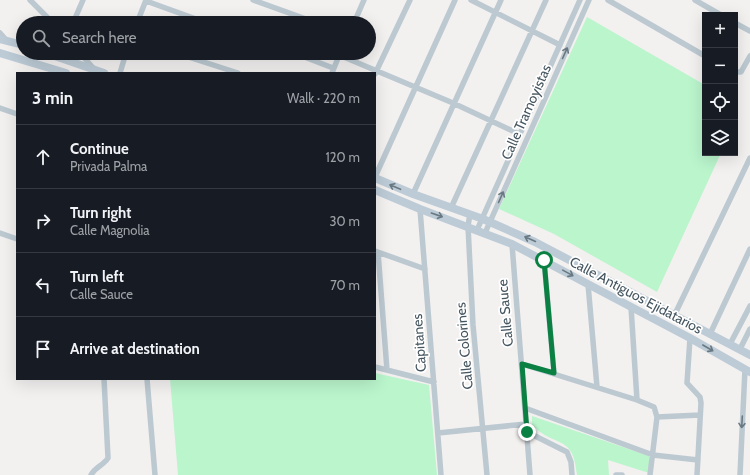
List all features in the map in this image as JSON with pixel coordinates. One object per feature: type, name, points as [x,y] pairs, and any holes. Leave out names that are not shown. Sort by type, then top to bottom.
[{"type":"street","points":[[30,0],[36,2],[47,16]]},
{"type":"street","points":[[77,16],[83,0]]},
{"type":"street","points":[[140,16],[146,0],[188,16]]},
{"type":"street","points":[[252,0],[297,16]]},
{"type":"street","points":[[357,16],[364,0]]},
{"type":"street","points":[[376,72],[410,0]]},
{"type":"street","points":[[376,176],[415,87],[456,0]]},
{"type":"street","points":[[471,0],[560,44]]},
{"type":"street","points":[[413,194],[501,0]]},
{"type":"street","points":[[451,208],[492,122],[546,0]]},
{"type":"street","name":"Calle Tramoyistas","points":[[487,220],[519,134],[580,0]]},
{"type":"street","name":"Calle Tramoyistas","points":[[481,231],[589,0]]},
{"type":"street","points":[[608,0],[702,54]]},
{"type":"street","points":[[695,0],[716,12]]},
{"type":"street","points":[[738,25],[750,31]]},
{"type":"street","points":[[0,33],[3,39],[16,43]]},
{"type":"street","points":[[0,53],[16,58]]},
{"type":"street","points":[[738,72],[750,56]]},
{"type":"street","points":[[21,60],[56,72]]},
{"type":"street","points":[[67,60],[102,72]]},
{"type":"street","points":[[86,60],[94,69]]},
{"type":"street","points":[[120,72],[124,60]]},
{"type":"street","points":[[198,60],[235,72]]},
{"type":"street","points":[[309,60],[332,71],[337,60]]},
{"type":"street","points":[[352,60],[376,72],[453,103],[519,134]]},
{"type":"street","points":[[0,108],[16,114]]},
{"type":"street","points":[[674,316],[750,158]]},
{"type":"street","name":"Calle Antiguos Ejidatarios","points":[[376,178],[413,194],[487,220],[535,242],[750,355]]},
{"type":"street","name":"Calle Antiguos Ejidatarios","points":[[376,190],[512,244],[690,338],[747,371]]},
{"type":"street","name":"Capitanes","points":[[420,209],[441,475]]},
{"type":"street","name":"Calle Colorines","points":[[470,214],[468,226],[473,325],[487,475]]},
{"type":"street","points":[[0,233],[16,239]]},
{"type":"street","name":"Calle Sauce","points":[[512,244],[530,475]]},
{"type":"street","points":[[710,334],[750,249]]},
{"type":"street","points":[[387,370],[376,251],[425,268]]},
{"type":"street","points":[[544,260],[554,373]]},
{"type":"street","points":[[588,284],[597,387]]},
{"type":"street","points":[[730,344],[750,306]]},
{"type":"street","points":[[632,307],[637,400]]},
{"type":"street","points":[[740,349],[750,330]]},
{"type":"street","points":[[690,338],[687,383],[701,399],[697,475]]},
{"type":"street","points":[[522,364],[637,400],[654,407],[656,417],[650,475]]},
{"type":"street","points":[[376,367],[434,382]]},
{"type":"street","points":[[740,475],[747,371]]},
{"type":"street","points":[[91,475],[95,469],[106,462],[109,452],[104,380]]},
{"type":"street","points":[[147,380],[155,475]]},
{"type":"street","points":[[525,408],[653,455],[698,460]]},
{"type":"street","points":[[656,417],[700,415]]},
{"type":"street","points":[[438,433],[526,424]]},
{"type":"street","points":[[527,432],[567,452],[571,462],[572,475]]},
{"type":"street","points":[[616,475],[622,475]]},
{"type":"green space","points":[[587,17],[702,83],[702,156],[720,156],[657,292],[554,234],[499,209]]},
{"type":"green space","points":[[376,373],[429,385],[437,475],[178,475],[170,380],[376,380]]},
{"type":"green space","points":[[532,416],[649,456],[649,473],[608,460],[609,475],[577,475],[572,453],[562,443],[549,437],[532,425]]},
{"type":"route","points":[[527,432],[522,364],[554,373],[544,260]]}]
